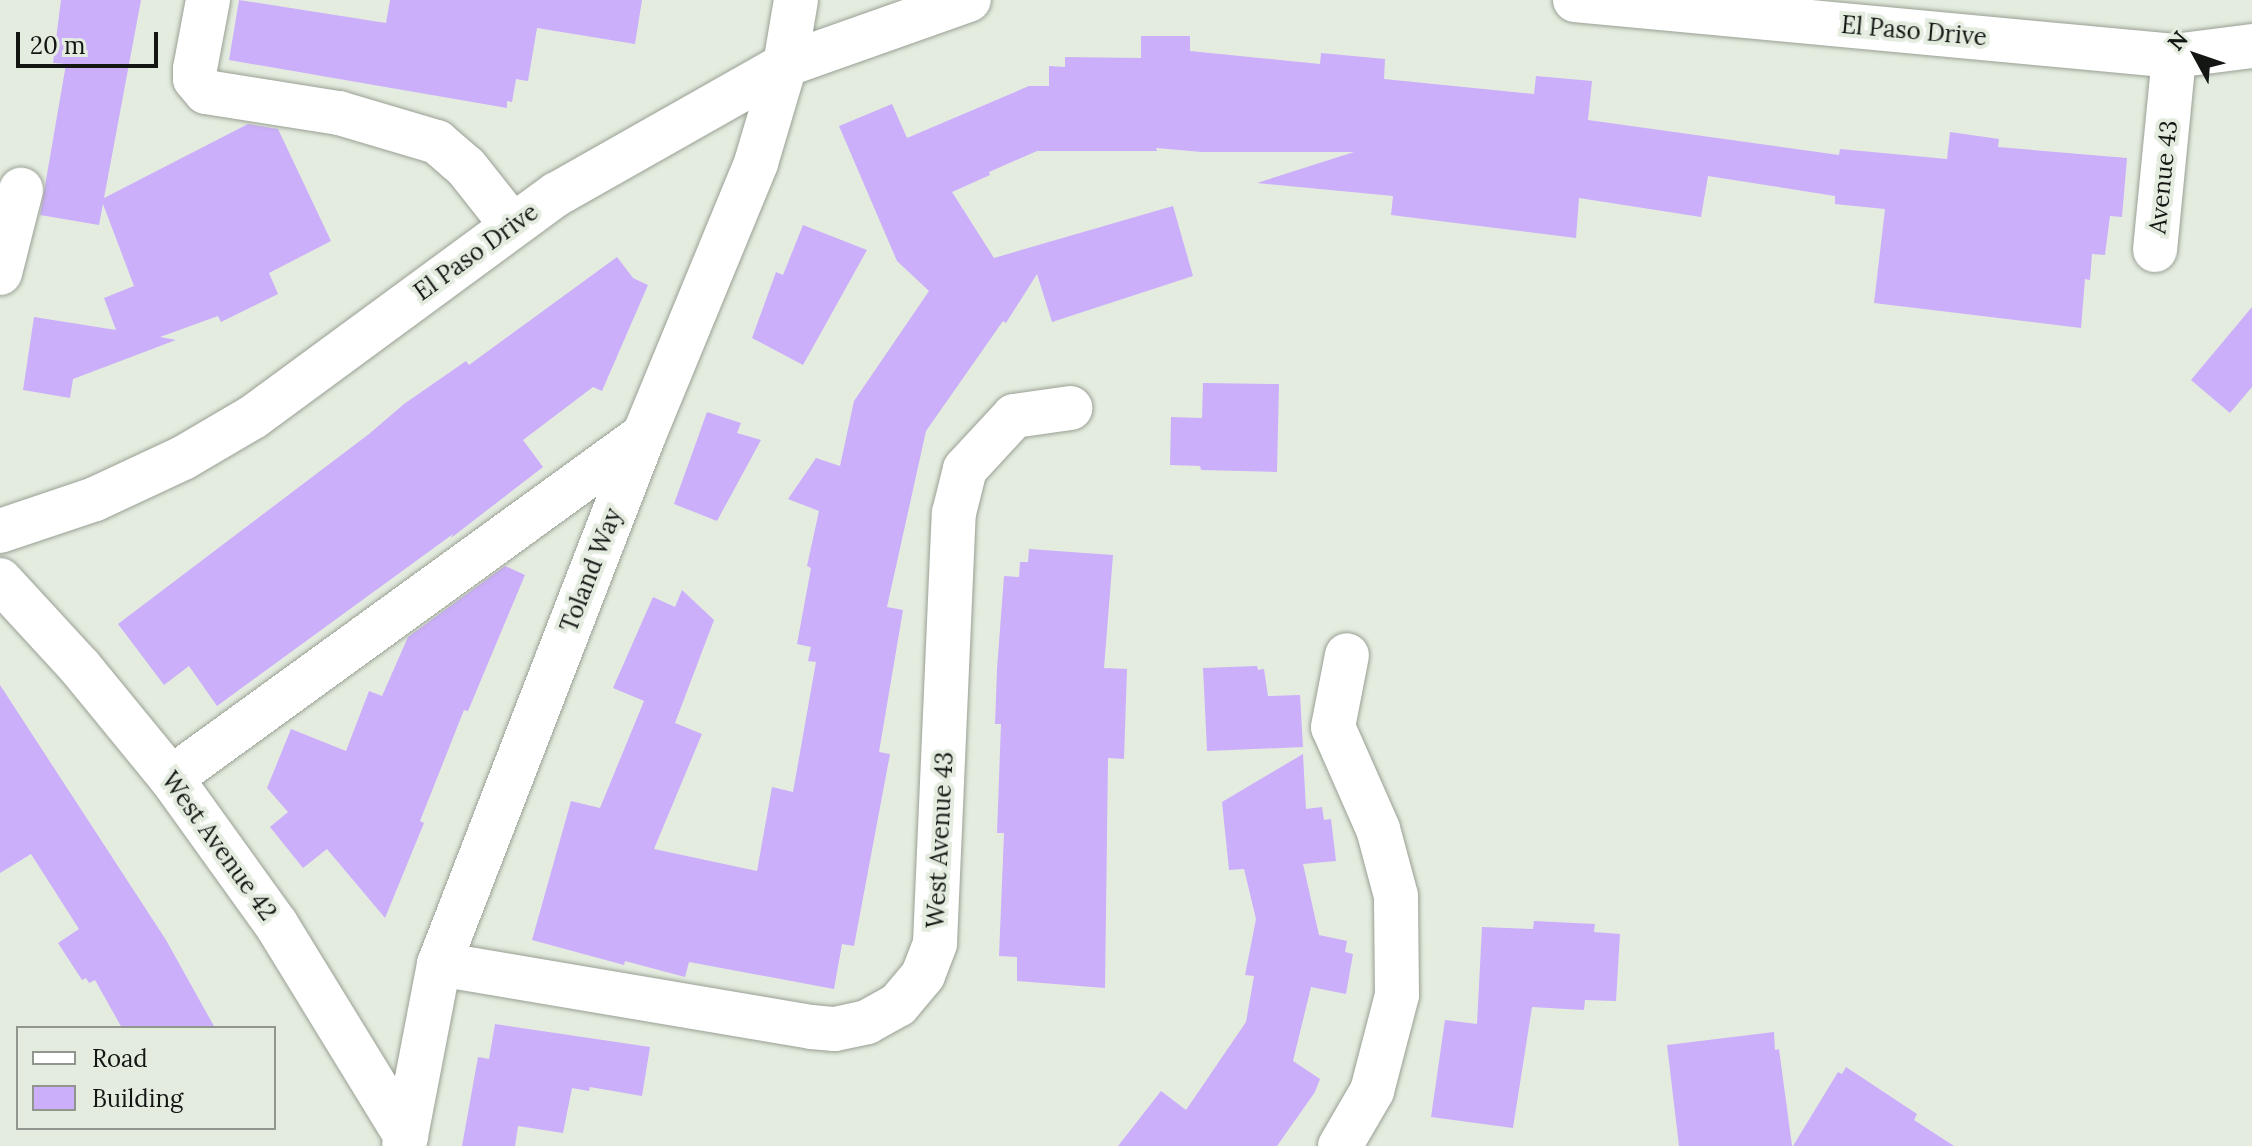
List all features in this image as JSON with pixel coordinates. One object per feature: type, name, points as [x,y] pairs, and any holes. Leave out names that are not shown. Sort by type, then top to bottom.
[{"type":"street","points":[[208,0],[195,69],[195,79],[206,92],[339,113],[437,142],[466,167],[512,225]]},
{"type":"street","name":"Toland Way","points":[[405,1141],[439,964],[644,435],[756,163],[785,65],[796,0]]},
{"type":"street","name":"El Paso Drive","points":[[0,531],[95,499],[183,458],[241,424],[557,194],[785,65],[969,0]]},
{"type":"street","name":"El Paso Drive","points":[[1575,0],[2174,56],[2252,46]]},
{"type":"street","name":"Avenue 43","points":[[2155,250],[2174,56]]},
{"type":"street","points":[[0,273],[21,190]]},
{"type":"street","name":"West Avenue 43","points":[[439,964],[811,1027],[835,1029],[867,1022],[898,1005],[923,975],[935,943],[954,513],[965,469],[1014,416],[1070,408]]},
{"type":"street","points":[[171,778],[644,435]]},
{"type":"street","name":"West Avenue 42","points":[[0,580],[80,667],[171,778],[276,924],[405,1141]]},
{"type":"street","points":[[1340,1146],[1372,1091],[1397,995],[1396,896],[1378,829],[1333,727],[1347,655]]},
{"type":"building","points":[[61,0],[141,0],[104,198],[248,124],[278,129],[331,241],[269,273],[278,294],[221,322],[218,316],[160,337],[176,340],[73,379],[70,398],[23,390],[34,317],[116,330],[104,298],[134,286],[103,204],[99,225],[40,215],[66,64],[53,63]]},
{"type":"building","points":[[239,0],[386,23],[390,0],[642,0],[635,44],[537,28],[528,81],[516,79],[512,102],[507,101],[507,108],[229,60]]},
{"type":"building","points":[[1141,36],[1190,36],[1190,51],[1320,64],[1321,53],[1385,59],[1384,79],[1534,94],[1536,76],[1592,81],[1588,120],[1839,155],[1840,149],[1947,159],[1950,132],[1999,139],[1998,147],[2127,158],[2122,217],[2110,216],[2105,255],[2092,254],[2090,280],[2085,279],[2081,328],[1874,303],[1885,209],[1835,204],[1835,196],[1708,176],[1701,217],[1579,198],[1576,238],[1391,215],[1393,196],[1257,183],[1354,152],[1202,152],[1156,148],[1157,151],[1037,151],[989,172],[990,175],[952,192],[994,258],[1173,206],[1193,276],[1052,322],[1037,274],[1006,323],[1003,321],[926,431],[887,607],[903,610],[879,752],[890,754],[854,946],[842,944],[834,989],[689,962],[685,977],[625,961],[624,965],[532,940],[571,801],[600,808],[644,701],[613,688],[653,597],[675,607],[682,590],[714,620],[675,723],[702,734],[654,849],[757,871],[772,787],[793,792],[816,662],[808,661],[811,647],[797,644],[811,568],[807,566],[819,511],[788,499],[816,458],[840,466],[854,401],[929,291],[897,261],[839,126],[892,104],[907,138],[1029,86],[1049,86],[1049,66],[1065,67],[1065,57],[1141,58]]},
{"type":"building","points":[[803,225],[867,250],[803,365],[752,338],[776,272],[783,275]]},
{"type":"building","points":[[617,257],[633,278],[648,285],[602,391],[593,387],[523,440],[543,467],[451,538],[453,534],[217,706],[189,666],[164,685],[118,624],[369,434],[404,404],[466,361],[469,365]]},
{"type":"building","points":[[2252,307],[2252,387],[2230,413],[2191,380]]},
{"type":"building","points":[[1203,383],[1279,384],[1277,472],[1201,470],[1200,466],[1170,465],[1171,417],[1202,418]]},
{"type":"building","points":[[707,412],[741,423],[737,433],[761,440],[717,521],[674,504]]},
{"type":"building","points":[[1029,549],[1113,555],[1104,668],[1127,669],[1124,759],[1108,758],[1105,988],[1017,981],[1017,957],[999,956],[1004,833],[997,833],[1001,724],[995,724],[997,669],[1004,576],[1019,577],[1020,562],[1028,562]]},
{"type":"building","points":[[505,566],[525,575],[468,711],[464,710],[420,821],[424,823],[385,918],[327,849],[303,868],[270,827],[288,812],[267,788],[291,729],[346,751],[369,691],[382,696],[408,637]]},
{"type":"building","points":[[1257,666],[1258,670],[1264,669],[1268,696],[1300,695],[1303,747],[1207,751],[1203,668]]},
{"type":"building","points":[[0,685],[166,940],[214,1026],[121,1026],[95,980],[89,983],[86,978],[82,980],[58,943],[79,929],[31,854],[0,873]]},
{"type":"building","points":[[1303,754],[1306,809],[1322,807],[1324,820],[1331,819],[1336,861],[1303,864],[1319,935],[1347,941],[1345,952],[1353,954],[1346,994],[1311,987],[1293,1061],[1320,1079],[1315,1092],[1277,1146],[1118,1146],[1161,1091],[1186,1110],[1246,1022],[1254,976],[1245,975],[1256,919],[1244,869],[1229,870],[1222,802]]},
{"type":"building","points":[[1534,921],[1595,924],[1594,932],[1620,934],[1616,1001],[1585,1000],[1584,1010],[1532,1007],[1513,1128],[1431,1117],[1445,1020],[1477,1024],[1482,927],[1533,929]]},
{"type":"building","points":[[495,1024],[650,1047],[642,1096],[590,1087],[589,1091],[572,1088],[563,1133],[518,1126],[515,1146],[462,1146],[478,1057],[489,1059]]},
{"type":"building","points":[[1774,1032],[1792,1146],[1679,1146],[1667,1045]]},
{"type":"building","points":[[1846,1067],[1917,1114],[1914,1120],[1954,1146],[1793,1146],[1838,1072],[1842,1074]]}]
